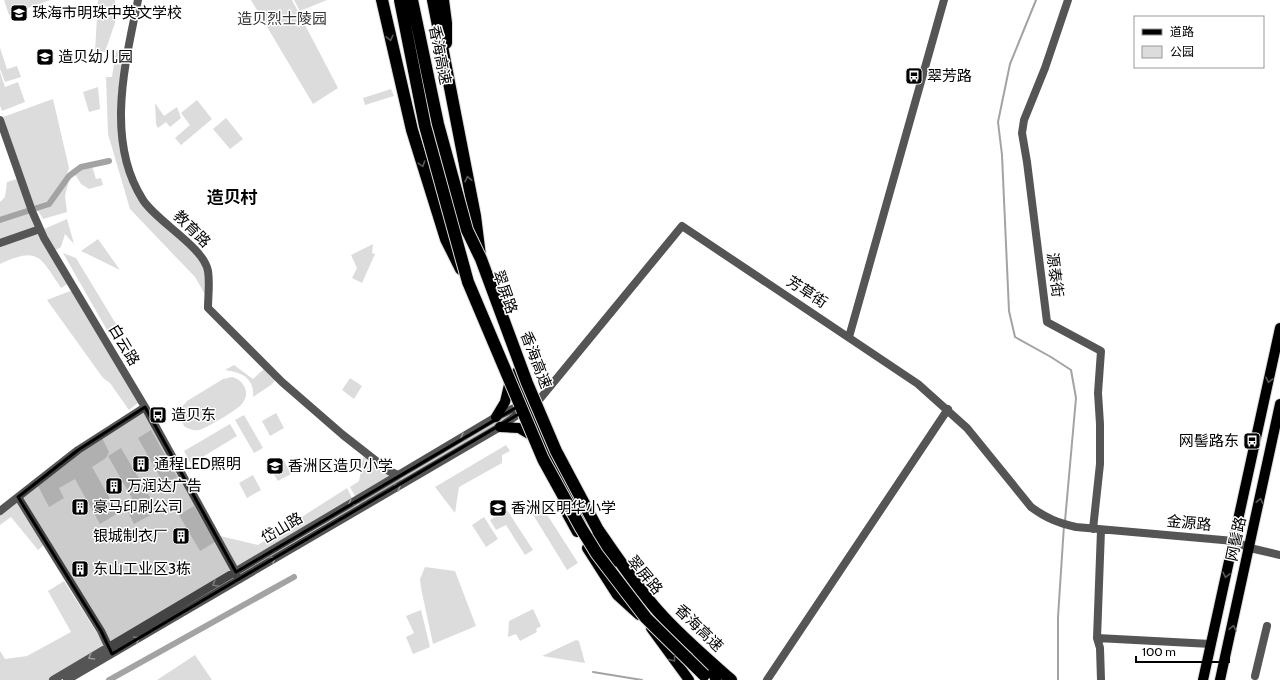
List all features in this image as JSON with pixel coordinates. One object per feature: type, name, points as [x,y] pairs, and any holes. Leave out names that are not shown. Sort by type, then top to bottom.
[{"type":"highway","points":[[382,0],[412,130],[446,239],[468,282]]},
{"type":"highway","name":"香海高速","points":[[399,0],[425,126],[468,282],[543,459],[597,554],[646,618],[709,680]]},
{"type":"highway","name":"香海高速","points":[[412,0],[440,132],[467,230],[481,259],[527,383],[556,451],[598,530],[629,574],[658,611],[686,640],[732,680]]},
{"type":"highway","points":[[433,0],[475,216],[481,259]]},
{"type":"highway","points":[[443,0],[446,23],[446,70]]},
{"type":"main road","name":"翠屏路","points":[[399,0],[416,80],[450,211],[473,286],[518,410],[568,517],[599,569],[617,595],[646,622],[689,680]]},
{"type":"main road","name":"翠屏路","points":[[415,0],[432,76],[481,266],[528,404],[551,455],[577,505],[604,549],[656,612],[712,672],[716,680]]},
{"type":"main road","points":[[1203,680],[1280,328]]},
{"type":"main road","points":[[509,385],[498,422],[519,428],[529,434]]},
{"type":"main road","name":"网髻路","points":[[1220,680],[1250,548],[1280,404]]},
{"type":"street","name":"教育路","points":[[138,0],[123,79],[121,137],[129,168],[143,201],[201,256],[208,270],[208,308],[282,382],[313,410],[389,471],[398,476]]},
{"type":"street","points":[[849,337],[944,0]]},
{"type":"street","name":"源泰街","points":[[1068,0],[1045,68],[1024,120],[1022,133],[1028,162],[1047,322],[1101,351],[1098,394],[1100,464],[1097,529]]},
{"type":"street","name":"白云路","points":[[0,120],[32,211],[40,229],[144,407],[238,575]]},
{"type":"street","name":"芳草街","points":[[528,404],[539,400],[682,226],[918,384],[948,409],[966,428],[1031,507],[1045,517],[1064,524],[1097,529]]},
{"type":"street","points":[[0,243],[40,229]]},
{"type":"street","name":"岱山路","points":[[53,680],[110,650],[528,404]]},
{"type":"street","points":[[0,511],[78,450],[144,407]]},
{"type":"street","points":[[769,680],[948,409]]},
{"type":"street","name":"岱山路","points":[[238,575],[398,476],[498,422]]},
{"type":"street","points":[[18,497],[101,631],[110,650]]},
{"type":"street","points":[[1097,529],[1097,638],[1100,648],[1101,680]]},
{"type":"street","name":"金源路","points":[[1097,529],[1234,541],[1250,548],[1280,555]]},
{"type":"street","points":[[1255,676],[1267,626]]},
{"type":"street","points":[[1097,638],[1211,644]]},
{"type":"street","name":"岱山路","points":[[67,680],[110,650]]},
{"type":"highlighted area","points":[[145,407],[236,572],[517,407],[519,414],[500,427],[112,654],[101,631],[18,497],[78,450]]},
{"type":"green space","points":[[4,0],[50,0],[9,15]]},
{"type":"green space","points":[[98,0],[115,0],[115,23],[105,52],[95,51]]},
{"type":"green space","name":"造贝烈士陵园","points":[[251,0],[292,0],[338,88],[313,104]]},
{"type":"green space","points":[[294,0],[327,0],[300,11]]},
{"type":"green space","points":[[0,48],[7,69],[17,66],[21,77],[5,82],[0,69]]},
{"type":"green space","points":[[116,51],[125,53],[119,135],[142,202],[199,258],[205,270],[206,296],[195,277],[130,209],[108,134],[106,77],[112,77]]},
{"type":"green space","points":[[0,72],[5,87],[18,82],[25,102],[2,111],[0,106]]},
{"type":"green space","points":[[98,87],[100,109],[89,112],[83,92]]},
{"type":"green space","points":[[391,89],[394,96],[365,105],[363,98]]},
{"type":"green space","points":[[53,99],[69,168],[66,176],[48,201],[33,206],[3,117]]},
{"type":"green space","points":[[197,100],[212,119],[181,145],[175,138],[190,125],[181,113]]},
{"type":"green space","points":[[155,103],[164,116],[177,107],[181,118],[170,127],[166,122],[158,128],[156,124]]},
{"type":"green space","points":[[226,118],[243,139],[230,149],[213,129]]},
{"type":"green space","points":[[92,166],[96,179],[101,178],[103,185],[89,189],[81,184],[75,174],[82,168]]},
{"type":"green space","points":[[17,179],[36,227],[0,240],[0,202],[5,197],[7,182]]},
{"type":"green space","points":[[69,180],[65,196],[67,212],[43,219],[37,209],[52,204]]},
{"type":"green space","points":[[67,219],[74,244],[65,234],[61,247],[54,251],[42,230]]},
{"type":"green space","points":[[39,232],[69,283],[61,288],[43,262],[37,258],[23,256],[0,264],[0,245]]},
{"type":"green space","points":[[98,239],[120,270],[81,251]]},
{"type":"green space","points":[[373,244],[372,253],[375,254],[362,283],[352,278],[357,268],[351,255]]},
{"type":"green space","points":[[63,253],[76,258],[116,324],[107,330]]},
{"type":"green space","points":[[73,290],[139,402],[129,410],[110,383],[103,378],[47,300]]},
{"type":"green space","points":[[234,365],[253,379],[265,368],[276,379],[271,385],[253,397],[252,385],[246,377],[236,372],[225,370]]},
{"type":"green space","points":[[232,377],[240,381],[245,388],[246,396],[242,404],[203,429],[193,430],[184,426],[179,414],[181,408],[187,401],[223,379]]},
{"type":"green space","points":[[350,378],[362,386],[354,399],[342,390]]},
{"type":"green space","points":[[276,413],[284,428],[270,436],[262,421]]},
{"type":"green space","points":[[244,415],[263,448],[254,453],[235,420]]},
{"type":"green space","points":[[230,424],[237,436],[191,464],[184,451]]},
{"type":"green space","points":[[151,430],[177,477],[164,484],[138,438]]},
{"type":"green space","points":[[102,438],[109,452],[106,458],[92,467],[118,513],[100,524],[75,479],[59,488],[64,498],[49,507],[37,484],[80,451]]},
{"type":"green space","points":[[506,445],[510,451],[502,455],[502,463],[459,487],[455,513],[435,487]]},
{"type":"green space","points":[[121,448],[158,511],[134,524],[127,510],[136,505],[108,456]]},
{"type":"green space","points":[[364,454],[402,481],[360,505],[350,487],[359,481]]},
{"type":"green space","points":[[283,459],[291,474],[278,481],[269,467]]},
{"type":"green space","points":[[253,475],[261,490],[247,498],[239,483]]},
{"type":"green space","points":[[347,488],[356,506],[238,573],[216,535],[258,545]]},
{"type":"green space","points":[[17,501],[45,544],[38,550],[11,517],[0,525],[0,514]]},
{"type":"green space","points":[[539,502],[578,563],[567,570],[529,508]]},
{"type":"green space","points":[[194,506],[215,542],[200,551],[179,515]]},
{"type":"green space","points":[[507,510],[533,550],[525,555],[506,525],[496,530],[490,520]]},
{"type":"green space","points":[[484,517],[498,539],[486,547],[472,525]]},
{"type":"green space","points":[[425,567],[455,571],[476,626],[433,644],[420,579]]},
{"type":"green space","points":[[64,581],[106,647],[52,680],[0,680],[0,651],[5,659],[27,656],[71,632],[48,591]]},
{"type":"green space","points":[[533,609],[541,626],[536,629],[537,632],[520,641],[516,634],[508,637],[509,621]]},
{"type":"green space","points":[[421,610],[430,647],[413,654],[406,637],[414,633],[406,616]]},
{"type":"green space","points":[[576,640],[579,641],[585,663],[542,656]]},
{"type":"green space","points":[[195,655],[212,680],[157,680]]},
{"type":"waterway","points":[[1036,0],[1010,64],[998,122],[1002,155],[1009,311],[1015,337],[1071,370],[1076,398],[1065,521]]},
{"type":"waterway","points":[[0,220],[49,204],[69,176],[81,167],[109,161]]},
{"type":"waterway","points":[[1058,680],[1058,617],[1064,525]]},
{"type":"waterway","points":[[109,680],[294,577]]},
{"type":"waterway","points":[[593,672],[642,680]]},
{"type":"place","name":"珠海市明珠中英文学校","points":[[19,13]]},
{"type":"place","name":"造贝幼儿园","points":[[45,57]]},
{"type":"place","name":"翠芳路","points":[[914,76]]},
{"type":"place","name":"造贝东","points":[[158,415]]},
{"type":"place","name":"网髻路东","points":[[1252,441]]},
{"type":"place","name":"通程LED照明","points":[[141,464]]},
{"type":"place","name":"香洲区造贝小学","points":[[275,466]]},
{"type":"place","name":"万润达广告","points":[[114,486]]},
{"type":"place","name":"豪马印刷公司","points":[[80,507]]},
{"type":"place","name":"香洲区明华小学","points":[[498,508]]},
{"type":"place","name":"银城制衣厂","points":[[181,536]]},
{"type":"place","name":"东山工业区3栋","points":[[80,569]]},
{"type":"district","name":"造贝村","points":[[232,197]]}]
